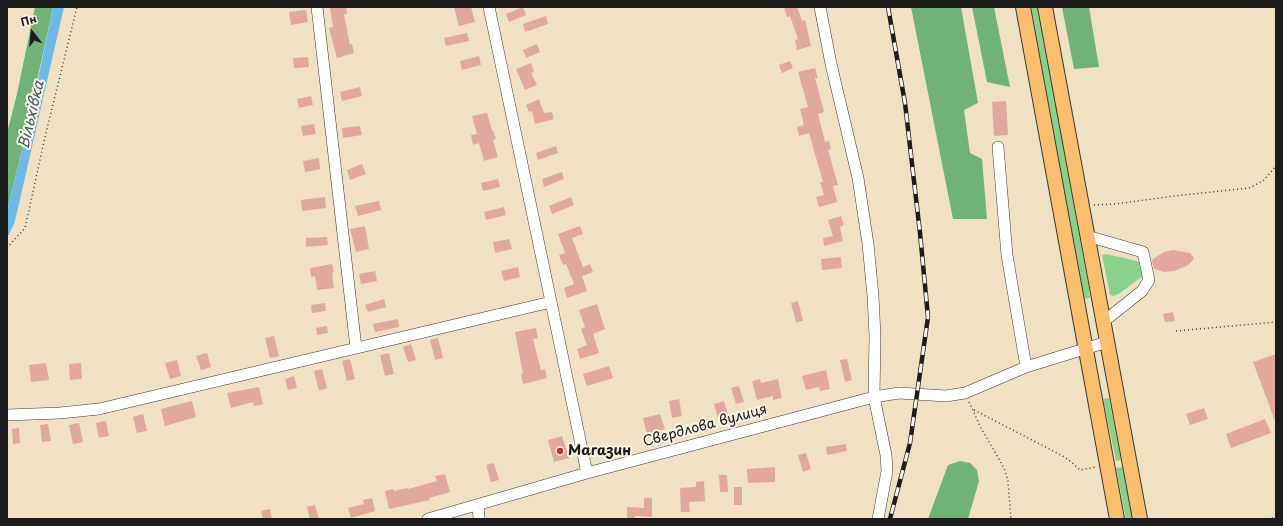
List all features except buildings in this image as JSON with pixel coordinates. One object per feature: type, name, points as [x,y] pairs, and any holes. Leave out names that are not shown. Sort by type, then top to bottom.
[{"type":"main road","points":[[1023,7],[1117,519]]},
{"type":"main road","points":[[1045,7],[1140,519]]},
{"type":"street","points":[[317,7],[356,348]]},
{"type":"street","points":[[489,7],[587,473]]},
{"type":"street","points":[[820,7],[831,64],[858,178],[868,244],[875,330],[874,397],[886,454],[887,471],[878,519]]},
{"type":"street","points":[[998,147],[1007,255],[1026,367]]},
{"type":"street","points":[[1088,236],[1143,252],[1149,280],[1142,291],[1103,322]]},
{"type":"street","points":[[7,415],[60,413],[99,409],[551,302]]},
{"type":"street","name":"Свердлова вулиця","points":[[428,519],[587,473],[874,397],[899,393],[946,396],[965,393],[1026,367],[1107,342]]},
{"type":"street","points":[[478,505],[479,519]]},
{"type":"path","points":[[7,248],[25,228],[45,137],[77,7]]},
{"type":"path","points":[[1082,205],[1115,204],[1249,188],[1263,181],[1276,166]]},
{"type":"path","points":[[1176,331],[1276,322]]},
{"type":"path","points":[[965,393],[981,428],[1004,468],[1008,481],[1011,519]]},
{"type":"path","points":[[974,410],[1059,454],[1069,460],[1080,470]]},
{"type":"path","points":[[1268,519],[1276,517]]},
{"type":"green space","points":[[35,7],[53,7],[7,211],[7,133],[17,94]]},
{"type":"green space","points":[[911,7],[961,7],[978,103],[964,110],[970,153],[982,159],[987,219],[953,219]]},
{"type":"green space","points":[[972,7],[994,7],[1010,87],[987,82]]},
{"type":"green space","points":[[1031,7],[1038,7],[1089,289],[1090,297],[1087,299],[1084,297]]},
{"type":"green space","points":[[1062,7],[1089,7],[1099,67],[1074,69]]},
{"type":"green space","points":[[1106,254],[1137,261],[1140,263],[1143,276],[1120,293],[1114,296],[1110,295],[1102,255]]},
{"type":"green space","points":[[1109,398],[1121,460],[1116,461],[1103,399]]},
{"type":"green space","points":[[960,461],[970,463],[977,470],[979,481],[968,519],[928,519],[948,465]]},
{"type":"green space","points":[[1123,467],[1133,519],[1126,519],[1116,468]]},
{"type":"water","name":"Вільхівка","points":[[53,7],[64,7],[18,208],[14,224],[7,238],[7,211],[32,109]]},
{"type":"railway","points":[[888,7],[905,103],[928,317],[910,443],[890,519]]},
{"type":"place","name":"Mагазин","points":[[560,451]]}]
